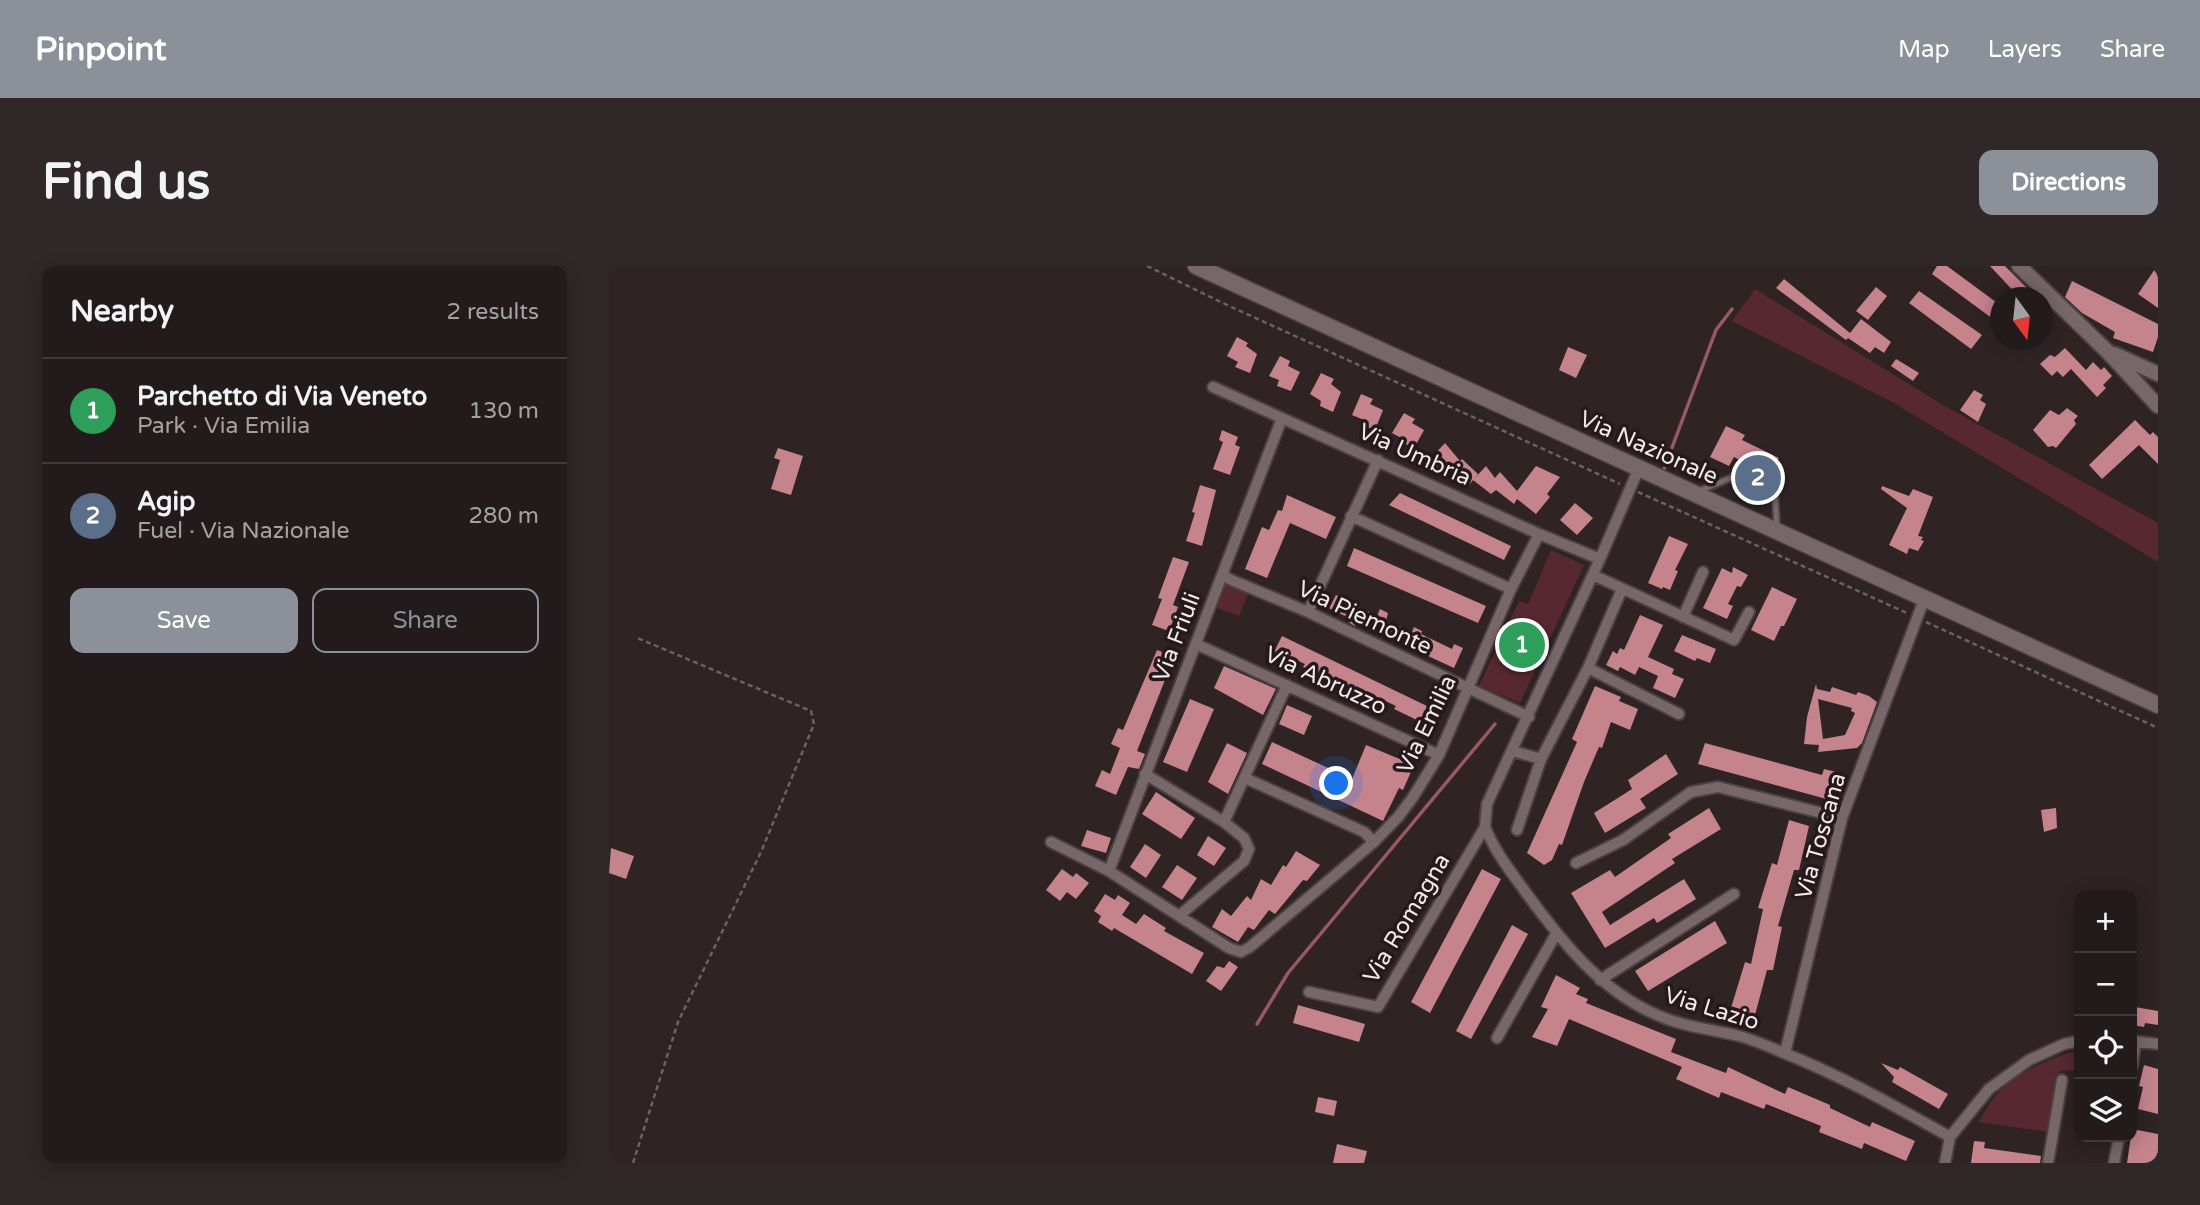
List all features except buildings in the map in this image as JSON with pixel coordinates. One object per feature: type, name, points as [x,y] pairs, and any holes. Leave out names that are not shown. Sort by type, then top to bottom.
[{"type":"main road","name":"Via Nazionale","points":[[1196,266],[2158,705]]},
{"type":"street","points":[[2024,268],[2158,406]]},
{"type":"street","points":[[2108,352],[2157,372],[2142,388]]},
{"type":"street","name":"Via Umbria","points":[[1213,387],[1600,559]]},
{"type":"street","name":"Via Friuli","points":[[1109,871],[1282,418]]},
{"type":"street","points":[[1308,612],[1378,460]]},
{"type":"street","points":[[1485,827],[1487,803],[1529,717],[1639,468]]},
{"type":"street","points":[[1351,516],[1511,589]]},
{"type":"street","name":"Via Emilia","points":[[1180,915],[1229,948],[1241,952],[1374,842],[1399,816],[1439,755],[1511,589],[1539,534]]},
{"type":"street","points":[[1683,617],[1703,572]]},
{"type":"street","name":"Via Piemonte","points":[[1223,574],[1529,717]]},
{"type":"street","points":[[1593,575],[1734,640],[1749,612]]},
{"type":"street","points":[[1517,830],[1541,760],[1588,668],[1622,589]]},
{"type":"street","name":"Via Toscana","points":[[1785,1053],[1842,818],[1924,597]]},
{"type":"street","name":"Via Abruzzo","points":[[1196,643],[1439,755]]},
{"type":"street","points":[[1588,668],[1679,714]]},
{"type":"street","points":[[1224,822],[1287,685]]},
{"type":"street","points":[[1512,751],[1541,760]]},
{"type":"street","points":[[1051,842],[1109,871],[1180,915],[1244,861],[1249,849],[1244,838],[1224,822],[1145,774]]},
{"type":"street","points":[[1245,778],[1364,832],[1374,842]]},
{"type":"street","points":[[1576,863],[1623,840],[1691,792],[1719,787],[1842,818]]},
{"type":"street","name":"Via Lazio","points":[[1485,827],[1494,848],[1556,934],[1600,979],[1623,998],[1692,1028],[1741,1037],[1785,1053],[1861,1088],[1950,1137]]},
{"type":"street","name":"Via Romagna","points":[[1309,992],[1378,1006],[1485,827]]},
{"type":"street","points":[[1600,979],[1734,894]]},
{"type":"street","points":[[1497,1038],[1556,934]]},
{"type":"street","points":[[2137,1041],[2158,1044]]},
{"type":"street","points":[[1945,1163],[1950,1137],[1989,1089],[2029,1060],[2074,1042]]},
{"type":"street","points":[[2048,1163],[2062,1080]]},
{"type":"street","points":[[2114,1163],[2118,1142]]},
{"type":"lane","points":[[1696,493],[1733,477],[1744,482],[1775,497],[1777,530]]},
{"type":"path","points":[[1147,266],[1227,305],[2158,728]]},
{"type":"path","points":[[633,1163],[678,1022],[761,852],[814,724],[811,711],[635,637]]},
{"type":"shaded area","points":[[1755,289],[1943,405],[2158,523],[2158,562],[1894,403],[1732,321]]},
{"type":"shaded area","points":[[1551,550],[1584,565],[1520,703],[1479,686],[1519,601],[1528,604]]},
{"type":"shaded area","points":[[1225,584],[1248,594],[1239,616],[1215,607]]},
{"type":"shaded area","points":[[2074,1052],[2074,1070],[2059,1071],[2048,1132],[1978,1122],[1993,1099],[2010,1082],[2056,1057]]},
{"type":"waterway","points":[[1664,469],[1716,330],[1732,309]]},
{"type":"waterway","points":[[1257,1024],[1288,973],[1495,724]]},
{"type":"place","name":"Agip","points":[[1758,478]]},
{"type":"place","name":"Parchetto di Via Veneto","points":[[1522,645]]}]
